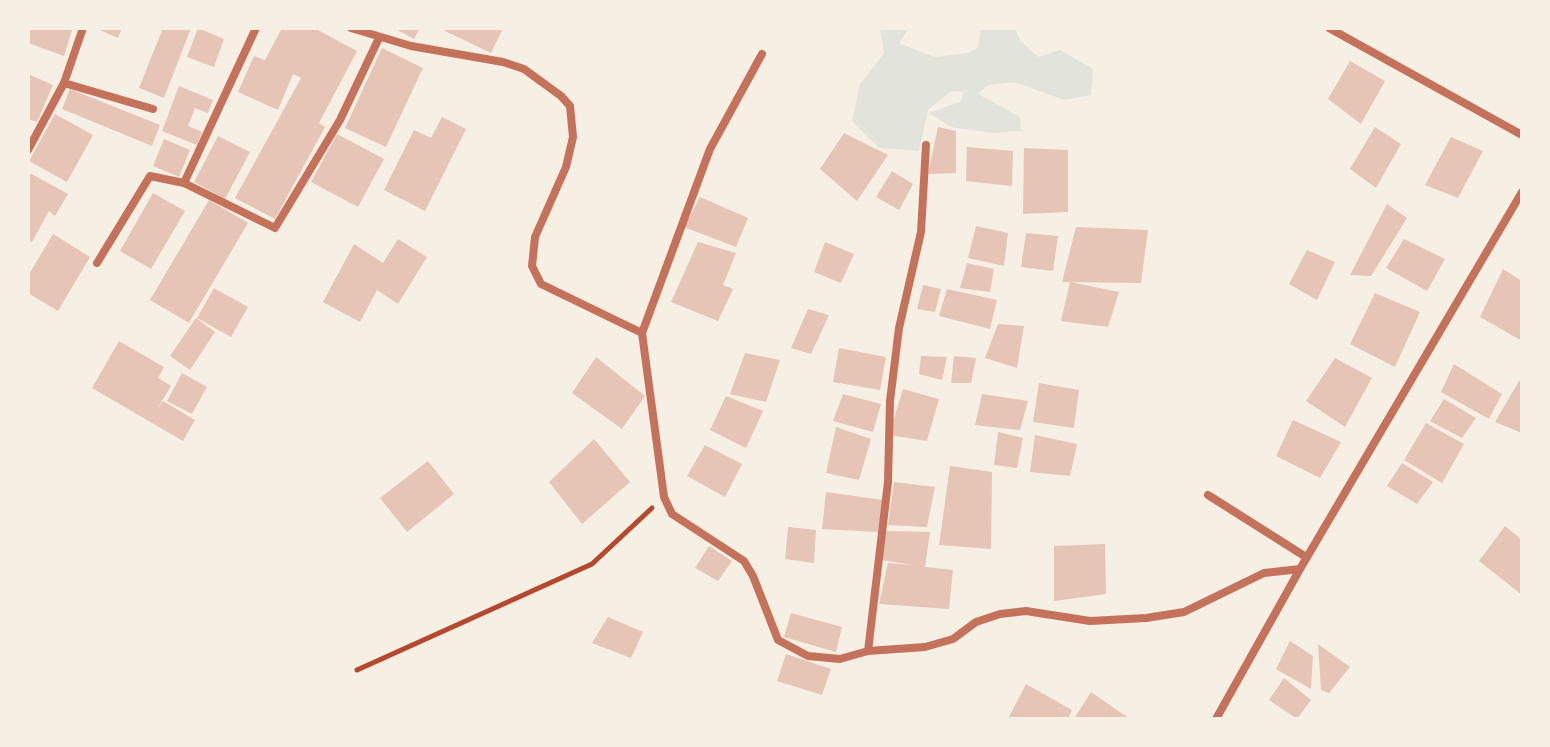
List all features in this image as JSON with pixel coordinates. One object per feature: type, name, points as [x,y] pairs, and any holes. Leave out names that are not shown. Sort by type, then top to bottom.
[{"type":"street","points":[[28,150],[64,83],[83,28]]},
{"type":"street","points":[[184,183],[256,28]]},
{"type":"street","points":[[351,28],[379,38],[503,62],[532,74],[561,96],[570,106],[573,137],[566,167],[535,237],[532,266],[541,284],[642,333]]},
{"type":"street","points":[[1329,28],[1522,135]]},
{"type":"street","points":[[97,263],[150,176],[184,183],[275,228],[340,120],[379,38]]},
{"type":"street","points":[[762,54],[710,149],[642,333],[664,497],[672,514],[744,561],[753,576],[772,632],[785,646],[824,659],[868,651],[925,647],[953,639],[976,622],[1000,614],[1026,611],[1090,621],[1184,612],[1264,573],[1300,569]]},
{"type":"street","points":[[64,83],[153,109]]},
{"type":"street","points":[[868,651],[888,482],[890,401],[899,328],[921,232],[926,145]]},
{"type":"street","points":[[1216,719],[1306,557],[1522,192]]},
{"type":"street","points":[[1208,495],[1306,557]]},
{"type":"path","points":[[357,670],[592,564],[664,497]]},
{"type":"shaded area","points":[[880,28],[909,28],[899,43],[934,57],[969,53],[978,47],[981,28],[1015,28],[1020,40],[1038,57],[1060,50],[1093,69],[1091,95],[1064,100],[1015,82],[988,85],[978,94],[1020,117],[1021,131],[993,133],[951,127],[929,113],[960,102],[964,92],[951,91],[928,110],[919,151],[879,148],[852,121],[860,84],[884,53]]},
{"type":"building","points":[[28,28],[72,30],[64,56],[28,43]]},
{"type":"building","points":[[95,28],[122,28],[118,38]]},
{"type":"building","points":[[163,28],[191,28],[164,98],[139,88]]},
{"type":"building","points":[[198,28],[224,39],[214,67],[187,57]]},
{"type":"building","points":[[282,28],[314,28],[357,51],[319,123],[325,127],[275,219],[235,198],[301,78],[293,74],[278,110],[238,92],[254,56],[265,60]]},
{"type":"building","points":[[394,28],[420,28],[414,39]]},
{"type":"building","points":[[439,28],[503,28],[491,53]]},
{"type":"building","points":[[382,48],[423,68],[386,147],[345,128]]},
{"type":"building","points":[[1350,61],[1385,81],[1361,124],[1328,99]]},
{"type":"building","points":[[28,74],[53,85],[37,122],[28,119]]},
{"type":"building","points":[[179,86],[213,100],[208,113],[195,108],[188,126],[202,132],[197,145],[162,131]]},
{"type":"building","points":[[70,89],[160,125],[152,146],[62,109]]},
{"type":"building","points":[[55,114],[93,135],[67,182],[29,161]]},
{"type":"building","points":[[442,117],[466,129],[425,211],[384,190],[414,130],[431,138]]},
{"type":"building","points":[[938,127],[956,131],[956,173],[928,174]]},
{"type":"building","points":[[1375,127],[1401,144],[1376,188],[1350,169]]},
{"type":"building","points":[[844,133],[888,155],[857,201],[820,169]]},
{"type":"building","points":[[337,134],[384,159],[358,207],[311,182]]},
{"type":"building","points":[[218,136],[250,152],[225,199],[194,182]]},
{"type":"building","points":[[1451,137],[1483,151],[1458,198],[1425,185]]},
{"type":"building","points":[[164,139],[190,150],[179,177],[153,166]]},
{"type":"building","points":[[967,147],[1013,151],[1012,186],[966,181]]},
{"type":"building","points":[[1024,148],[1068,150],[1068,212],[1023,214]]},
{"type":"building","points":[[892,171],[913,184],[899,210],[876,197]]},
{"type":"building","points":[[28,172],[68,194],[55,216],[49,211],[32,242],[28,240]]},
{"type":"building","points":[[153,193],[185,211],[151,269],[120,251]]},
{"type":"building","points":[[700,197],[748,218],[736,247],[684,227]]},
{"type":"building","points":[[209,200],[248,223],[189,323],[150,300]]},
{"type":"building","points":[[1387,204],[1407,218],[1371,276],[1350,275]]},
{"type":"building","points":[[976,226],[1008,233],[1004,266],[968,258]]},
{"type":"building","points":[[1076,227],[1148,230],[1141,283],[1062,282]]},
{"type":"building","points":[[1026,233],[1058,236],[1053,271],[1021,267]]},
{"type":"building","points":[[53,234],[90,257],[58,311],[28,293],[28,276]]},
{"type":"building","points":[[398,239],[427,257],[398,304],[377,290],[360,322],[323,302],[354,244],[383,263]]},
{"type":"building","points":[[1404,239],[1445,259],[1427,291],[1386,268]]},
{"type":"building","points":[[698,242],[736,253],[723,285],[733,289],[718,321],[671,302]]},
{"type":"building","points":[[825,242],[854,254],[841,283],[814,272]]},
{"type":"building","points":[[1307,250],[1335,262],[1317,300],[1289,284]]},
{"type":"building","points":[[967,263],[994,269],[990,292],[960,288]]},
{"type":"building","points":[[1503,269],[1522,281],[1522,341],[1480,317]]},
{"type":"building","points":[[1070,282],[1119,292],[1108,327],[1061,321]]},
{"type":"building","points":[[923,285],[941,289],[935,312],[917,309]]},
{"type":"building","points":[[214,288],[248,307],[231,337],[197,318]]},
{"type":"building","points":[[947,289],[997,300],[990,329],[939,316]]},
{"type":"building","points":[[1375,293],[1420,312],[1395,367],[1350,344]]},
{"type":"building","points":[[808,309],[829,315],[811,354],[791,348]]},
{"type":"building","points":[[196,318],[215,332],[190,370],[170,356]]},
{"type":"building","points":[[998,324],[1024,326],[1017,368],[985,358]]},
{"type":"building","points":[[119,341],[164,367],[158,378],[171,386],[157,409],[163,401],[195,420],[183,441],[92,388]]},
{"type":"building","points":[[839,348],[886,357],[880,390],[833,382]]},
{"type":"building","points":[[745,353],[780,360],[766,402],[730,394]]},
{"type":"building","points":[[921,356],[947,357],[942,380],[919,374]]},
{"type":"building","points":[[954,356],[976,358],[971,383],[951,383]]},
{"type":"building","points":[[596,357],[645,396],[622,429],[572,393]]},
{"type":"building","points":[[1335,358],[1372,378],[1345,427],[1306,401]]},
{"type":"building","points":[[1454,364],[1502,394],[1489,419],[1441,392]]},
{"type":"building","points":[[182,373],[207,387],[192,414],[167,401]]},
{"type":"building","points":[[1522,376],[1522,433],[1495,422]]},
{"type":"building","points":[[1039,383],[1079,390],[1074,428],[1033,422]]},
{"type":"building","points":[[903,389],[939,399],[927,441],[889,435]]},
{"type":"building","points":[[843,394],[881,404],[873,432],[833,421]]},
{"type":"building","points":[[982,394],[1028,401],[1020,430],[975,425]]},
{"type":"building","points":[[726,396],[763,411],[746,448],[710,430]]},
{"type":"building","points":[[1444,399],[1476,418],[1462,438],[1430,421]]},
{"type":"building","points":[[1293,420],[1341,442],[1320,478],[1276,456]]},
{"type":"building","points":[[1426,423],[1464,444],[1442,483],[1404,460]]},
{"type":"building","points":[[836,427],[871,439],[859,480],[826,473]]},
{"type":"building","points":[[998,432],[1023,438],[1017,468],[994,465]]},
{"type":"building","points":[[1035,435],[1077,444],[1070,476],[1030,472]]},
{"type":"building","points":[[594,439],[630,482],[582,524],[549,482]]},
{"type":"building","points":[[705,445],[742,464],[725,497],[687,476]]},
{"type":"building","points":[[428,461],[454,494],[407,532],[380,498]]},
{"type":"building","points":[[1402,463],[1433,482],[1417,504],[1387,486]]},
{"type":"building","points":[[950,466],[992,472],[991,549],[939,545]]},
{"type":"building","points":[[894,482],[935,487],[927,527],[888,525]]},
{"type":"building","points":[[826,492],[883,500],[878,532],[822,529]]},
{"type":"building","points":[[1505,526],[1522,540],[1522,595],[1479,561]]},
{"type":"building","points":[[788,527],[816,530],[814,563],[785,559]]},
{"type":"building","points":[[885,531],[930,532],[925,567],[953,570],[949,609],[879,604],[888,563],[913,565],[881,560]]},
{"type":"building","points":[[1105,544],[1106,594],[1054,601],[1054,546]]},
{"type":"building","points":[[709,546],[732,561],[718,581],[695,568]]},
{"type":"building","points":[[791,613],[842,627],[836,652],[784,637]]},
{"type":"building","points":[[608,617],[643,632],[631,658],[592,643]]},
{"type":"building","points":[[1290,641],[1313,656],[1311,689],[1276,669]]},
{"type":"building","points":[[1318,644],[1350,667],[1329,693],[1321,690]]},
{"type":"building","points":[[786,654],[831,669],[822,695],[777,681]]},
{"type":"building","points":[[1284,678],[1311,700],[1297,719],[1269,700]]},
{"type":"building","points":[[1026,684],[1072,710],[1068,719],[1008,719]]},
{"type":"building","points":[[1091,692],[1130,719],[1074,719]]}]
